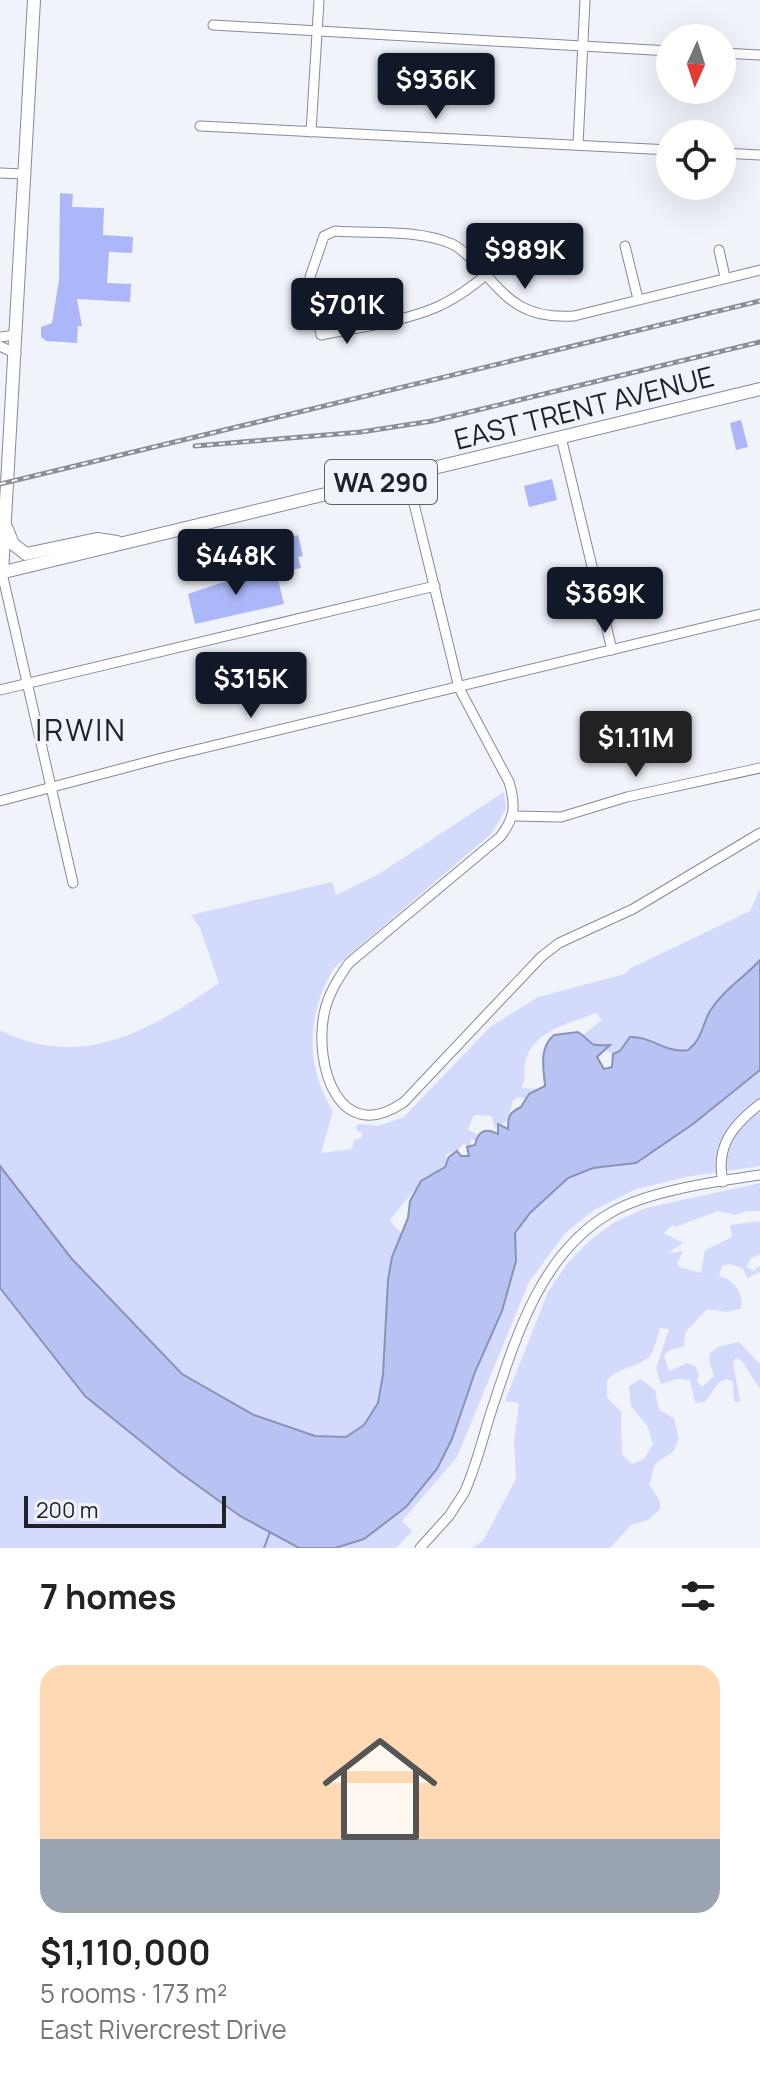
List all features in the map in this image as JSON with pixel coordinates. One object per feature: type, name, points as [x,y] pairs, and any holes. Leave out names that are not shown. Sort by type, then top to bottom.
[{"type":"main road","points":[[1,573],[34,0]]},
{"type":"main road","name":"EAST TRENT AVENUE","points":[[1,573],[760,389]]},
{"type":"main road","points":[[6,525],[13,544],[26,554],[97,539],[125,543]]},
{"type":"street","points":[[311,132],[319,0]]},
{"type":"street","points":[[578,145],[585,0]]},
{"type":"street","points":[[213,25],[656,50]]},
{"type":"street","points":[[736,54],[760,55]]},
{"type":"street","points":[[200,126],[656,149]]},
{"type":"street","points":[[736,154],[760,155]]},
{"type":"street","points":[[0,173],[25,174]]},
{"type":"street","points":[[527,239],[485,275],[461,294],[438,306],[321,335],[310,277],[324,236],[335,231],[439,239],[468,255],[485,275],[504,296],[539,315],[574,316],[760,270]]},
{"type":"street","points":[[625,246],[638,299]]},
{"type":"street","points":[[719,250],[725,277]]},
{"type":"street","points":[[0,337],[16,335]]},
{"type":"street","points":[[0,346],[16,354]]},
{"type":"street","points":[[561,437],[612,650]]},
{"type":"street","points":[[407,475],[459,688],[509,782],[514,799],[514,816],[500,837],[349,963],[333,985],[321,1032],[327,1079],[335,1096],[347,1108],[368,1116],[387,1114],[404,1102],[541,957],[559,943],[633,909],[760,833]]},
{"type":"street","points":[[1,573],[73,883]]},
{"type":"street","points":[[0,690],[435,586]]},
{"type":"street","points":[[0,801],[162,758],[760,614]]},
{"type":"street","points":[[514,816],[561,817],[627,797],[760,768]]},
{"type":"street","points":[[723,1182],[719,1163],[726,1137],[760,1104]]},
{"type":"street","points":[[420,1548],[449,1516],[464,1493],[522,1327],[555,1261],[580,1234],[612,1211],[646,1198],[760,1175]]},
{"type":"shaded area","points":[[504,792],[506,809],[491,834],[335,967],[326,983],[314,1019],[313,1038],[317,1076],[333,1111],[321,1153],[352,1149],[354,1140],[362,1138],[362,1133],[356,1130],[357,1124],[378,1126],[404,1117],[490,1027],[538,997],[625,974],[629,969],[750,911],[760,889],[760,960],[715,1004],[699,1037],[688,1050],[673,1050],[638,1037],[630,1037],[620,1051],[613,1054],[605,1050],[609,1048],[604,1045],[591,1046],[583,1035],[602,1020],[596,1013],[553,1030],[535,1043],[525,1063],[521,1088],[536,1089],[525,1099],[518,1097],[513,1101],[507,1122],[498,1125],[499,1129],[494,1126],[492,1116],[474,1115],[468,1130],[477,1134],[476,1141],[471,1138],[471,1146],[467,1147],[464,1143],[457,1151],[446,1154],[449,1157],[445,1165],[424,1179],[390,1221],[401,1233],[388,1280],[383,1375],[378,1403],[364,1425],[346,1437],[315,1436],[254,1415],[182,1374],[72,1259],[0,1166],[0,1030],[30,1042],[59,1047],[88,1046],[142,1029],[219,983],[200,928],[191,915],[332,882],[336,895],[379,874]]},
{"type":"shaded area","points":[[760,960],[760,1070],[693,1124],[636,1163],[593,1168],[568,1178],[530,1213],[515,1233],[516,1261],[502,1311],[475,1372],[452,1439],[437,1469],[406,1507],[364,1539],[335,1548],[299,1548],[240,1516],[179,1472],[85,1396],[0,1288],[0,1166],[72,1259],[182,1374],[254,1415],[315,1436],[346,1437],[364,1425],[378,1403],[392,1257],[408,1218],[410,1201],[421,1181],[445,1167],[449,1157],[457,1151],[461,1156],[469,1156],[467,1147],[475,1145],[483,1132],[498,1134],[498,1124],[508,1129],[512,1113],[521,1107],[529,1094],[545,1086],[544,1053],[554,1035],[578,1032],[594,1044],[610,1045],[597,1057],[604,1069],[612,1067],[613,1054],[620,1051],[630,1037],[645,1039],[673,1050],[688,1050],[699,1037],[715,1004]]},
{"type":"shaded area","points":[[760,1070],[760,1166],[686,1177],[636,1189],[594,1210],[565,1233],[529,1282],[457,1457],[402,1521],[412,1531],[396,1548],[335,1548],[364,1539],[437,1469],[452,1439],[475,1372],[502,1311],[516,1262],[515,1233],[530,1213],[568,1178],[593,1168],[617,1167],[693,1124]]},
{"type":"shaded area","points":[[760,1183],[760,1211],[734,1215],[718,1211],[675,1227],[673,1225],[664,1233],[683,1243],[668,1253],[683,1251],[677,1263],[679,1267],[701,1273],[705,1250],[732,1237],[730,1225],[760,1221],[760,1254],[750,1259],[747,1267],[753,1271],[760,1266],[760,1272],[747,1278],[743,1268],[728,1264],[722,1266],[719,1276],[738,1290],[742,1304],[740,1309],[726,1312],[707,1309],[685,1333],[684,1346],[668,1351],[664,1356],[669,1371],[688,1363],[695,1366],[699,1374],[697,1381],[702,1387],[714,1376],[710,1353],[720,1346],[739,1342],[760,1364],[760,1389],[742,1361],[736,1358],[733,1363],[738,1403],[734,1401],[733,1382],[727,1379],[719,1382],[705,1402],[695,1403],[690,1380],[676,1379],[661,1384],[656,1368],[669,1329],[660,1328],[648,1358],[607,1380],[607,1397],[621,1412],[622,1454],[632,1464],[644,1459],[653,1444],[648,1427],[631,1406],[629,1386],[641,1379],[655,1390],[659,1410],[674,1418],[679,1439],[673,1452],[655,1464],[649,1484],[660,1502],[660,1509],[648,1520],[631,1525],[610,1548],[472,1548],[483,1541],[516,1479],[514,1441],[519,1403],[505,1401],[548,1292],[566,1265],[589,1241],[613,1223],[646,1208]]},
{"type":"shaded area","points":[[0,1288],[85,1396],[179,1472],[240,1516],[299,1548],[0,1548]]},
{"type":"building","points":[[60,193],[73,194],[72,207],[104,208],[103,235],[133,237],[132,253],[109,252],[107,283],[131,284],[130,302],[77,299],[82,326],[78,326],[77,343],[46,341],[41,337],[41,327],[52,323],[59,280]]},
{"type":"building","points":[[741,420],[748,447],[736,450],[730,423]]},
{"type":"building","points":[[552,479],[557,500],[529,507],[524,486]]},
{"type":"building","points":[[298,535],[303,556],[298,557],[301,568],[283,572],[276,541]]},
{"type":"building","points":[[276,571],[284,604],[195,624],[188,594],[239,577]]},
{"type":"waterway","points":[[264,1548],[270,1532]]},
{"type":"railway","points":[[0,484],[760,301]]},
{"type":"railway","points":[[195,446],[361,432],[432,421],[760,342]]},
{"type":"district","name":"IRWIN","points":[[81,729]]}]
